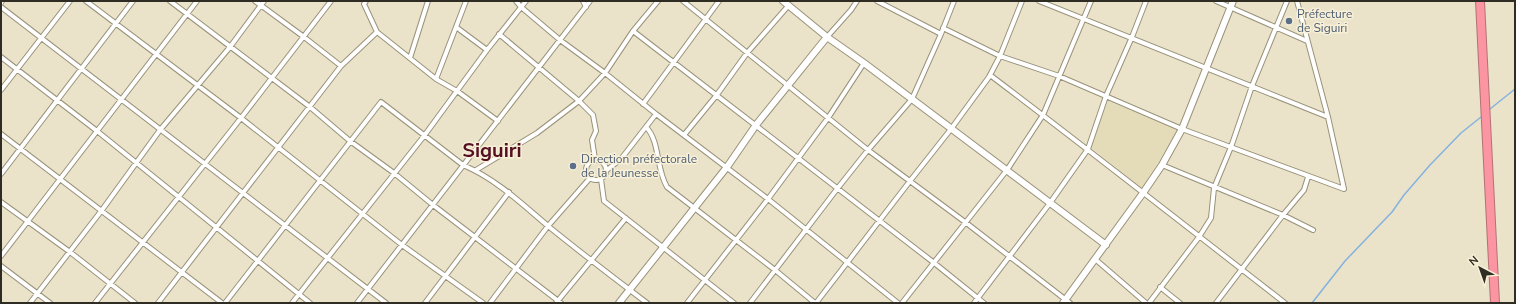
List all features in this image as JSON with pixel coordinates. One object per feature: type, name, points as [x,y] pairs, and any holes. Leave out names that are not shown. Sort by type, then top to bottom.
[{"type":"highway","points":[[1480,1],[1495,303]]},
{"type":"street","points":[[1,90],[70,1]]},
{"type":"street","points":[[86,1],[116,22],[241,118],[402,245],[483,303]]},
{"type":"street","points":[[1,174],[133,1]]},
{"type":"street","points":[[170,1],[310,107],[350,141],[394,173],[559,302],[626,218]]},
{"type":"street","points":[[1,256],[198,1]]},
{"type":"street","points":[[255,1],[341,66]]},
{"type":"street","points":[[30,303],[137,164],[160,130],[230,47],[264,1]]},
{"type":"street","points":[[95,303],[332,1]]},
{"type":"street","points":[[366,1],[364,4],[377,32],[436,79],[457,91],[498,121]]},
{"type":"street","points":[[410,58],[428,1]]},
{"type":"street","points":[[436,79],[466,1]]},
{"type":"street","points":[[516,1],[560,40],[605,72],[643,104],[768,198],[898,303]]},
{"type":"street","points":[[292,303],[424,136],[499,34],[526,1]]},
{"type":"street","points":[[583,1],[586,7]]},
{"type":"street","points":[[357,303],[590,1]]},
{"type":"street","points":[[476,170],[537,133],[579,102],[605,72],[633,31],[658,1]]},
{"type":"street","points":[[683,1],[868,150],[965,222],[1066,302],[1162,165],[1182,129],[1232,4]]},
{"type":"street","points":[[643,104],[719,1]]},
{"type":"street","points":[[619,303],[727,167],[756,125],[787,85],[857,1]]},
{"type":"street","points":[[877,1],[942,34]]},
{"type":"street","points":[[750,303],[868,150],[912,99],[942,34],[954,1]]},
{"type":"street","points":[[646,127],[654,138],[663,180],[667,187],[816,303],[951,129],[990,75],[1000,56],[1022,1]]},
{"type":"street","points":[[1039,1],[1328,116]]},
{"type":"street","points":[[902,303],[1007,170],[1043,115],[1091,1]]},
{"type":"street","points":[[974,303],[1050,203],[1088,149],[1106,96],[1146,1]]},
{"type":"street","points":[[1216,1],[1232,4],[1307,41]]},
{"type":"street","points":[[1096,260],[1148,303],[1199,237],[1211,218],[1214,188],[1232,146],[1252,86],[1287,1]]},
{"type":"street","points":[[944,28],[1000,56],[1060,76],[1182,129],[1232,146],[1308,177],[1344,189],[1328,116],[1297,1]]},
{"type":"street","points":[[684,135],[716,96],[786,3],[827,37],[864,63],[1106,245]]},
{"type":"street","points":[[1,6],[386,303]]},
{"type":"street","points":[[456,28],[487,50]]},
{"type":"street","points":[[633,31],[879,220],[984,303]]},
{"type":"street","points":[[158,303],[341,66],[377,32]]},
{"type":"street","points":[[499,34],[579,102],[592,115],[596,131],[592,140],[595,159]]},
{"type":"street","points":[[1,57],[97,131],[257,262],[310,303]]},
{"type":"street","points":[[686,303],[736,240],[828,118],[864,63]]},
{"type":"street","points":[[990,75],[1088,149],[1285,303]]},
{"type":"street","points":[[1,134],[59,180],[102,210],[224,303],[381,102],[464,165],[476,170],[509,192],[548,226],[647,303]]},
{"type":"street","points":[[607,170],[602,161],[595,159],[589,162],[586,172],[590,178],[595,180],[604,177],[607,170],[620,159],[656,114]]},
{"type":"street","points":[[1162,165],[1214,188],[1283,215],[1313,230]]},
{"type":"street","points":[[1216,303],[1283,215],[1304,190],[1308,177]]},
{"type":"street","points":[[490,303],[548,226],[590,178]]},
{"type":"street","points":[[601,179],[604,201],[734,303]]},
{"type":"street","points":[[425,303],[509,192]]},
{"type":"street","points":[[1,202],[70,252],[135,303]]},
{"type":"street","points":[[1,266],[50,303]]},
{"type":"street","points":[[1160,287],[1180,303]]},
{"type":"shaded area","points":[[1108,101],[1178,130],[1142,188],[1091,147]]},
{"type":"waterway","points":[[1490,109],[1515,89]]},
{"type":"waterway","points":[[1312,303],[1345,261],[1392,212],[1404,195],[1430,165],[1461,133],[1481,117]]},
{"type":"place","name":"Préfecture de Siguiri","points":[[1289,21]]},
{"type":"place","name":"Direction préfectorale de la Jeunesse","points":[[573,166]]},
{"type":"district","name":"Siguiri","points":[[492,150]]}]
